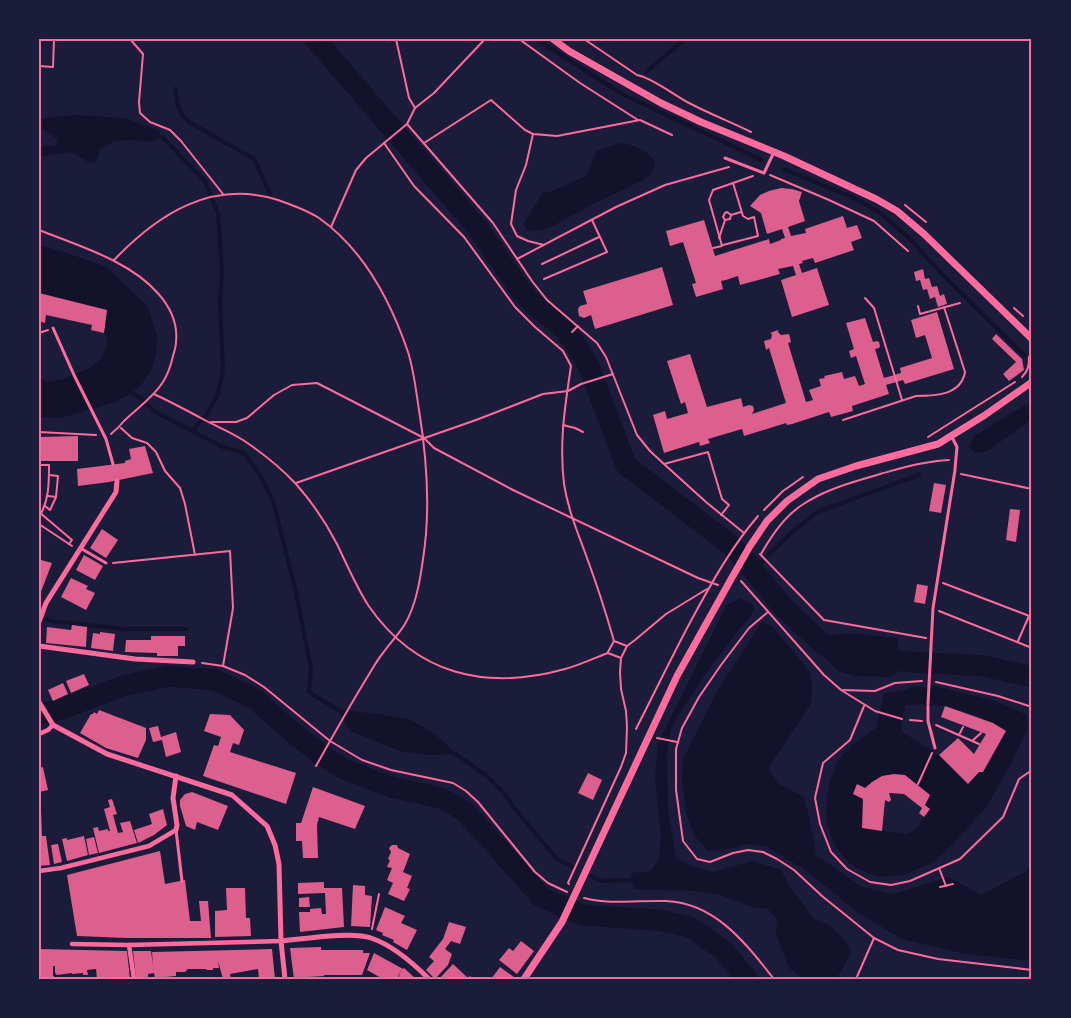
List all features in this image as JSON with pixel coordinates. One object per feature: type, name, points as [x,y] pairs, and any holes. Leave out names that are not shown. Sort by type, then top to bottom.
[{"type":"street","points":[[553,39],[569,51],[661,103],[774,152],[897,211],[924,234],[1032,339]]},
{"type":"street","points":[[524,979],[562,922],[677,676],[750,546],[767,521],[787,501],[819,478],[938,444],[952,437],[1032,382]]},
{"type":"street","points":[[39,622],[46,603],[116,492],[117,481]]},
{"type":"street","points":[[39,646],[135,659],[193,662]]},
{"type":"street","points":[[40,703],[52,724],[106,753],[232,795],[267,826],[275,844],[279,864],[281,941],[285,979]]},
{"type":"street","points":[[39,734],[48,730],[52,724]]},
{"type":"street","points":[[39,871],[61,868],[149,846],[176,830],[172,798],[176,776]]},
{"type":"street","points":[[72,944],[129,945],[281,941],[337,936],[370,937],[410,961],[429,979]]},
{"type":"street","points":[[129,945],[134,979]]},
{"type":"lane","points":[[725,158],[764,173],[774,152]]},
{"type":"lane","points":[[53,328],[106,439],[113,464]]},
{"type":"lane","points":[[935,748],[928,721],[933,608],[955,470],[957,447],[952,437]]},
{"type":"lane","points":[[80,550],[106,563]]},
{"type":"lane","points":[[176,830],[182,881]]},
{"type":"path","points":[[39,66],[52,67],[54,39]]},
{"type":"path","points":[[130,39],[143,54],[140,113],[150,122],[170,130],[223,194]]},
{"type":"path","points":[[396,39],[409,98],[415,108]]},
{"type":"path","points":[[331,227],[356,170],[366,158],[407,124],[415,108],[434,93],[485,39]]},
{"type":"path","points":[[519,39],[580,83],[640,120],[672,135]]},
{"type":"path","points":[[424,143],[491,100],[525,130],[533,134],[557,136],[640,120]]},
{"type":"path","points":[[407,124],[493,223],[547,300],[597,343],[606,357],[637,435],[650,451],[744,534]]},
{"type":"path","points":[[533,134],[526,165],[516,190],[511,224],[517,236],[544,244]]},
{"type":"path","points":[[384,143],[414,186],[464,237],[515,307],[563,351],[571,366],[562,425],[564,485],[572,517],[614,640],[608,653]]},
{"type":"path","points":[[517,259],[616,207],[665,185],[742,164]]},
{"type":"path","points":[[722,246],[709,200],[713,190],[764,173],[874,221],[908,251]]},
{"type":"path","points":[[713,248],[758,236],[753,217],[748,219],[743,216],[733,183]]},
{"type":"path","points":[[114,260],[133,240],[168,214],[217,195],[247,193],[290,204],[317,217],[331,227],[350,246],[373,277],[392,312],[408,354],[424,438],[427,495],[424,557],[419,583],[405,624],[381,655],[316,766]]},
{"type":"path","points":[[719,238],[725,220],[723,214],[727,212],[731,215]]},
{"type":"path","points":[[725,220],[730,219],[731,215],[742,212]]},
{"type":"path","points":[[544,279],[607,252],[592,220]]},
{"type":"path","points":[[39,230],[114,260],[131,270],[158,293],[173,318],[176,330],[171,366],[163,382],[154,394],[106,439],[96,435],[39,432]]},
{"type":"path","points":[[542,264],[599,237]]},
{"type":"path","points":[[865,298],[874,308],[902,400]]},
{"type":"path","points":[[918,306],[920,314],[960,303]]},
{"type":"path","points":[[843,420],[916,396],[946,393],[959,386],[965,372],[944,307]]},
{"type":"path","points":[[572,332],[578,326]]},
{"type":"path","points":[[946,426],[1022,377],[1027,372],[1029,357],[1032,354]]},
{"type":"path","points":[[295,483],[543,394],[567,391],[613,374]]},
{"type":"path","points":[[210,422],[236,422],[247,418],[274,395],[292,385],[317,383],[424,438],[434,448],[513,490],[698,578],[726,588]]},
{"type":"path","points":[[154,394],[244,441],[295,483],[325,523],[368,605],[395,638],[423,659],[463,674],[520,678],[566,669],[608,653],[621,658]]},
{"type":"path","points":[[562,425],[583,432]]},
{"type":"path","points":[[120,427],[132,438],[147,442],[156,452],[165,471],[180,489],[195,555]]},
{"type":"path","points":[[664,464],[708,452],[722,499],[729,506],[721,515]]},
{"type":"path","points":[[932,639],[824,620],[761,554],[783,522],[802,505],[823,493],[909,466],[956,459]]},
{"type":"path","points":[[39,465],[49,465],[48,496],[40,514],[72,540],[69,544]]},
{"type":"path","points":[[955,470],[1032,489]]},
{"type":"path","points":[[46,504],[50,510],[56,497],[58,483],[58,476],[49,476]]},
{"type":"path","points":[[49,483],[58,483]]},
{"type":"path","points":[[49,488],[57,488]]},
{"type":"path","points":[[48,496],[56,497]]},
{"type":"path","points":[[46,504],[53,504]]},
{"type":"path","points":[[39,524],[80,550]]},
{"type":"path","points":[[636,729],[708,588],[740,540]]},
{"type":"path","points":[[106,563],[230,551],[233,608],[223,666]]},
{"type":"path","points":[[937,581],[1030,616],[1018,642]]},
{"type":"path","points":[[743,584],[824,675],[841,690],[864,706],[902,719]]},
{"type":"path","points":[[573,898],[568,883],[626,753],[627,727],[621,689],[621,658],[627,646],[666,614],[708,588]]},
{"type":"path","points":[[933,608],[1032,648]]},
{"type":"path","points":[[768,612],[749,628],[699,697],[682,728],[677,742],[676,790],[683,841],[697,859],[711,862],[748,850],[763,852],[777,859],[794,870],[874,938],[898,950],[938,959],[1032,970]]},
{"type":"path","points":[[614,640],[627,646]]},
{"type":"path","points":[[193,662],[223,666],[245,675],[264,687],[330,741],[362,760],[391,770],[453,783],[466,791],[478,802],[535,872],[548,884],[573,898],[608,902],[668,901],[694,907],[710,915],[727,925],[774,979]]},
{"type":"path","points":[[841,690],[875,691],[895,683],[930,678],[1032,707]]},
{"type":"path","points":[[864,706],[849,740],[823,763],[814,798],[820,824],[831,852],[847,869],[870,882],[891,885],[910,880],[960,859],[1003,817],[1019,779],[1032,770]]},
{"type":"path","points":[[910,720],[928,721],[980,744]]},
{"type":"path","points":[[959,735],[963,727]]},
{"type":"path","points":[[971,741],[981,733]]},
{"type":"path","points":[[656,737],[677,742]]},
{"type":"path","points":[[918,784],[935,748]]},
{"type":"path","points":[[939,868],[946,886]]},
{"type":"path","points":[[940,887],[953,884]]},
{"type":"path","points":[[370,937],[379,894]]},
{"type":"path","points":[[856,979],[874,938]]},
{"type":"shaded area","points":[[78,115],[124,118],[158,130],[162,137],[151,142],[114,141],[100,150],[96,163],[86,161],[72,152],[39,156],[39,147],[56,145],[58,140],[44,129],[39,128],[39,120]]},
{"type":"shaded area","points":[[621,143],[636,147],[648,154],[655,162],[652,173],[641,181],[553,226],[527,231],[523,224],[543,193],[586,176],[597,150]]},
{"type":"shaded area","points":[[39,245],[107,267],[148,307],[157,336],[152,368],[140,387],[113,403],[60,418],[39,417],[39,378],[47,382],[63,379],[90,368],[100,360],[107,346],[104,333],[107,310],[39,293]]},
{"type":"shaded area","points":[[1032,401],[1032,419],[986,452],[975,453],[969,447],[974,436]]},
{"type":"shaded area","points":[[740,598],[753,605],[754,611],[713,663],[671,729],[667,752],[668,809],[676,858],[712,872],[753,861],[781,870],[788,884],[814,919],[829,925],[845,940],[851,952],[836,979],[804,979],[789,968],[776,934],[777,920],[768,909],[753,907],[720,895],[696,891],[635,889],[629,880],[632,873],[651,871],[659,857],[661,836],[655,781],[658,743],[726,606]]},
{"type":"shaded area","points":[[762,622],[773,627],[809,671],[812,685],[811,704],[768,768],[778,784],[803,796],[816,855],[862,887],[893,894],[949,877],[981,895],[1032,866],[1032,961],[966,954],[902,939],[857,912],[804,869],[767,847],[746,844],[724,850],[708,851],[694,835],[686,812],[682,780],[683,759],[719,688]]},
{"type":"shaded area","points":[[848,633],[898,638],[898,655],[913,656],[912,670],[901,668],[891,677],[855,676],[838,671],[823,656],[824,636]]},
{"type":"shaded area","points":[[935,686],[995,701],[1027,715],[1028,727],[1011,764],[987,806],[958,839],[934,862],[903,875],[880,877],[849,863],[835,846],[826,819],[827,797],[830,781],[843,754],[876,728],[884,694],[913,687]],"holes":[[[923,704],[966,712],[1006,730],[983,771],[968,783],[939,755],[901,731],[906,705]],[[894,774],[905,775],[930,795],[925,805],[929,809],[916,829],[908,834],[862,828],[863,799],[853,794],[857,784],[865,788],[878,778]]]},
{"type":"shaded area","points":[[338,710],[411,720],[435,734],[456,754],[430,755],[400,751],[350,731]]},
{"type":"building","points":[[781,188],[802,192],[799,201],[805,221],[788,227],[791,236],[806,233],[805,229],[843,216],[847,228],[857,225],[862,238],[851,242],[854,250],[815,263],[813,258],[799,264],[802,273],[817,268],[829,305],[792,317],[781,280],[796,275],[793,266],[778,269],[780,274],[740,285],[738,276],[721,281],[723,289],[696,297],[692,284],[696,283],[683,242],[670,246],[666,231],[704,220],[715,256],[769,239],[770,244],[781,240],[785,238],[782,229],[767,234],[761,213],[750,206],[760,195]]},
{"type":"building","points":[[662,267],[673,305],[595,329],[591,315],[584,318],[579,316],[580,306],[587,304],[583,291]]},
{"type":"building","points":[[923,269],[925,279],[929,278],[932,287],[937,286],[940,296],[944,294],[947,304],[938,307],[935,297],[930,299],[927,289],[923,290],[920,280],[916,281],[914,272]]},
{"type":"building","points":[[39,293],[107,310],[104,333],[91,330],[92,325],[46,315],[45,323],[39,321]]},
{"type":"building","points":[[937,312],[954,369],[905,384],[903,380],[886,385],[889,394],[852,406],[853,411],[831,417],[829,412],[744,436],[742,429],[708,439],[710,443],[700,446],[699,442],[664,453],[653,415],[665,411],[667,419],[688,413],[685,402],[681,404],[667,361],[690,354],[707,407],[741,398],[743,407],[753,406],[752,414],[786,403],[769,348],[766,350],[764,341],[771,339],[772,334],[770,333],[778,330],[781,335],[789,334],[791,342],[788,343],[806,402],[813,400],[809,390],[821,386],[819,379],[825,378],[824,376],[842,372],[844,379],[855,376],[859,386],[865,384],[856,356],[851,358],[849,351],[854,349],[846,323],[865,318],[873,342],[879,342],[879,348],[875,349],[884,378],[901,373],[900,368],[932,358],[925,335],[916,338],[911,320]]},
{"type":"building","points":[[996,334],[1022,359],[1024,370],[1009,381],[1003,374],[1016,362],[992,339]]},
{"type":"building","points":[[78,436],[78,461],[39,461],[39,437]]},
{"type":"building","points":[[145,446],[153,473],[78,486],[77,469],[125,463],[131,459],[129,449]]},
{"type":"building","points":[[934,483],[946,485],[941,513],[929,511]]},
{"type":"building","points":[[1010,509],[1020,510],[1016,542],[1006,540]]},
{"type":"building","points":[[102,529],[118,540],[106,558],[90,548]]},
{"type":"building","points":[[84,555],[103,566],[95,580],[76,570]]},
{"type":"building","points":[[41,560],[52,563],[39,597],[39,565]]},
{"type":"building","points":[[71,578],[88,586],[86,589],[95,593],[86,610],[61,597]]},
{"type":"building","points":[[917,584],[928,586],[925,604],[914,602]]},
{"type":"building","points":[[72,625],[87,627],[86,647],[46,643],[47,627],[71,630]]},
{"type":"building","points":[[100,632],[115,634],[113,651],[91,648],[93,633],[100,634]]},
{"type":"building","points":[[151,636],[185,636],[185,646],[178,646],[178,656],[125,652],[126,640],[151,640]]},
{"type":"building","points":[[84,674],[89,685],[71,693],[66,681]]},
{"type":"building","points":[[63,683],[68,694],[53,701],[48,690]]},
{"type":"building","points":[[945,706],[993,723],[1006,731],[983,772],[979,772],[968,784],[939,755],[958,738],[974,754],[986,734],[941,717]]},
{"type":"building","points":[[99,710],[146,728],[146,740],[138,758],[106,748],[80,733],[91,714],[94,712],[97,714]]},
{"type":"building","points":[[210,714],[230,715],[244,730],[239,745],[233,743],[230,752],[296,773],[286,804],[203,776],[214,745],[218,746],[221,737],[204,731]]},
{"type":"building","points":[[158,726],[161,737],[176,732],[181,752],[166,757],[162,740],[153,742],[149,728]]},
{"type":"building","points":[[43,767],[48,790],[39,792],[39,768]]},
{"type":"building","points":[[588,773],[602,780],[593,800],[578,793]]},
{"type":"building","points":[[905,775],[930,795],[925,805],[930,809],[924,817],[919,813],[922,808],[904,794],[889,793],[891,800],[889,802],[885,800],[882,831],[862,828],[863,799],[853,794],[857,784],[865,788],[882,776]]},
{"type":"building","points":[[313,787],[365,806],[355,829],[319,817],[317,825],[318,858],[303,858],[302,841],[296,841],[296,823],[301,823]]},
{"type":"building","points":[[192,792],[228,806],[218,830],[197,822],[195,830],[186,826],[180,800],[185,794]]},
{"type":"building","points":[[112,799],[117,814],[113,815],[118,833],[123,832],[120,823],[130,821],[137,843],[99,853],[93,828],[98,827],[99,831],[108,829],[110,831],[104,809],[110,807],[108,800]]},
{"type":"building","points":[[163,809],[167,825],[138,843],[134,830],[152,824],[149,814]]},
{"type":"building","points":[[39,811],[41,811],[42,836],[46,836],[50,865],[39,866]]},
{"type":"building","points":[[84,836],[88,855],[67,861],[62,839]]},
{"type":"building","points":[[94,837],[98,853],[89,855],[86,839]]},
{"type":"building","points":[[58,844],[62,862],[54,864],[51,845]]},
{"type":"building","points":[[397,845],[398,848],[410,854],[403,872],[412,876],[407,888],[410,889],[404,901],[388,894],[393,883],[387,880],[392,868],[387,867],[391,852],[389,848]]},
{"type":"building","points":[[160,851],[165,884],[185,880],[190,921],[201,921],[199,901],[208,901],[211,938],[77,936],[67,875]]},
{"type":"building","points":[[324,882],[324,888],[342,888],[344,927],[300,932],[299,912],[310,912],[310,909],[321,908],[322,914],[326,914],[325,893],[298,894],[298,883]]},
{"type":"building","points":[[353,885],[365,886],[365,895],[372,896],[370,927],[351,926]]},
{"type":"building","points":[[226,888],[245,888],[246,918],[250,918],[251,936],[215,937],[215,911],[227,910]]},
{"type":"building","points":[[309,897],[310,907],[299,907],[299,898]]},
{"type":"building","points":[[385,907],[405,916],[401,923],[417,930],[407,950],[376,930]]},
{"type":"building","points":[[449,922],[466,927],[460,944],[451,941],[445,949],[452,954],[448,965],[435,979],[426,970],[434,961],[429,957],[443,939]]},
{"type":"building","points":[[521,941],[534,951],[517,974],[499,960],[509,948],[513,951]]},
{"type":"building","points":[[321,947],[321,950],[363,950],[363,953],[370,953],[362,975],[324,975],[308,977],[309,979],[294,979],[290,948]]},
{"type":"building","points":[[39,949],[127,951],[130,979],[97,979],[96,969],[87,970],[88,975],[72,973],[57,975],[55,966],[53,966],[54,979],[39,979]]},
{"type":"building","points":[[272,949],[275,979],[259,979],[258,969],[230,974],[231,979],[223,979],[218,961],[219,968],[213,968],[213,970],[188,969],[185,972],[176,972],[176,976],[155,978],[154,973],[148,974],[148,979],[136,979],[133,951],[151,951],[153,965],[152,952]]},
{"type":"building","points":[[374,953],[404,968],[416,979],[398,979],[401,970],[397,979],[383,979],[367,970]]},
{"type":"building","points":[[453,964],[468,978],[470,976],[474,979],[439,979]]},
{"type":"building","points":[[500,967],[514,977],[512,979],[491,979]]},
{"type":"waterway","points":[[315,39],[477,227],[520,289],[533,304],[561,326],[574,342],[589,367],[626,465],[733,547],[785,609],[824,645],[850,655]]},
{"type":"waterway","points":[[536,39],[622,94],[762,160]]},
{"type":"waterway","points":[[646,72],[685,39]]},
{"type":"waterway","points":[[175,89],[178,106],[183,116],[189,122],[254,159],[270,194]]},
{"type":"waterway","points":[[162,137],[205,181],[218,214],[222,272],[220,302],[223,369],[218,394],[207,414],[192,431]]},
{"type":"waterway","points":[[783,169],[854,198],[882,214],[910,239],[1025,356]]},
{"type":"waterway","points":[[131,389],[131,393],[141,398],[155,412],[223,447],[244,453],[260,475],[273,501],[296,592],[311,669],[309,692],[341,712]]},
{"type":"waterway","points":[[769,554],[817,512],[919,475]]},
{"type":"waterway","points":[[755,572],[762,562]]},
{"type":"waterway","points":[[40,617],[52,621],[125,629],[186,629]]},
{"type":"waterway","points":[[884,659],[984,666],[1032,677]]},
{"type":"waterway","points":[[39,715],[123,686],[169,676],[215,680],[255,699],[321,755],[346,770],[391,787],[441,798],[463,810],[541,897],[582,915],[658,920],[690,927],[723,950],[747,979]]},
{"type":"waterway","points":[[452,753],[487,776],[504,793],[557,859],[573,867]]},
{"type":"waterway","points":[[591,876],[601,881],[633,880]]}]
